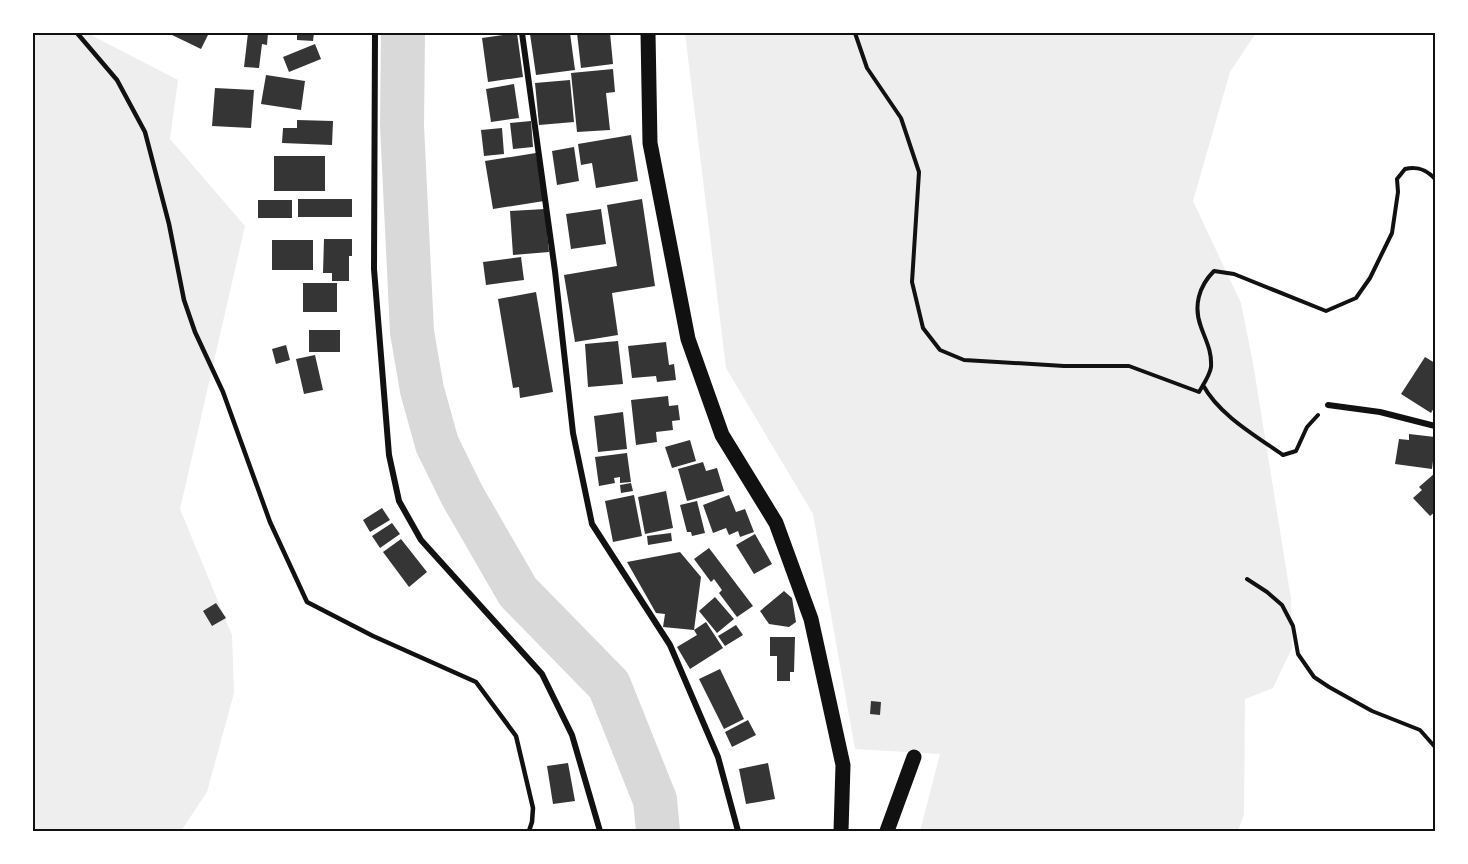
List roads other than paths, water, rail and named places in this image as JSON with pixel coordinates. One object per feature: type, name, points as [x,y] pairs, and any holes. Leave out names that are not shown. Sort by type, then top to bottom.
[{"type":"main road","points":[[648,33],[650,142],[688,339],[722,435],[776,523],[811,619],[843,765],[841,831]]},
{"type":"main road","points":[[887,831],[914,757]]},
{"type":"street","points":[[375,33],[374,269],[389,455],[399,501],[421,540],[543,674],[572,735],[600,831]]},
{"type":"street","points":[[522,33],[555,271],[573,433],[592,524],[670,645],[718,757],[738,831]]},
{"type":"street","points":[[1328,405],[1380,412],[1435,426]]},
{"type":"lane","points":[[77,33],[117,80],[145,132],[169,224],[184,300],[195,332],[224,392],[270,522],[307,602],[373,636],[476,682],[516,736],[533,808],[529,831]]},
{"type":"waterway","points":[[403,33],[402,126],[412,332],[422,390],[437,444],[462,495],[518,592],[609,685],[655,800],[658,831]]}]
